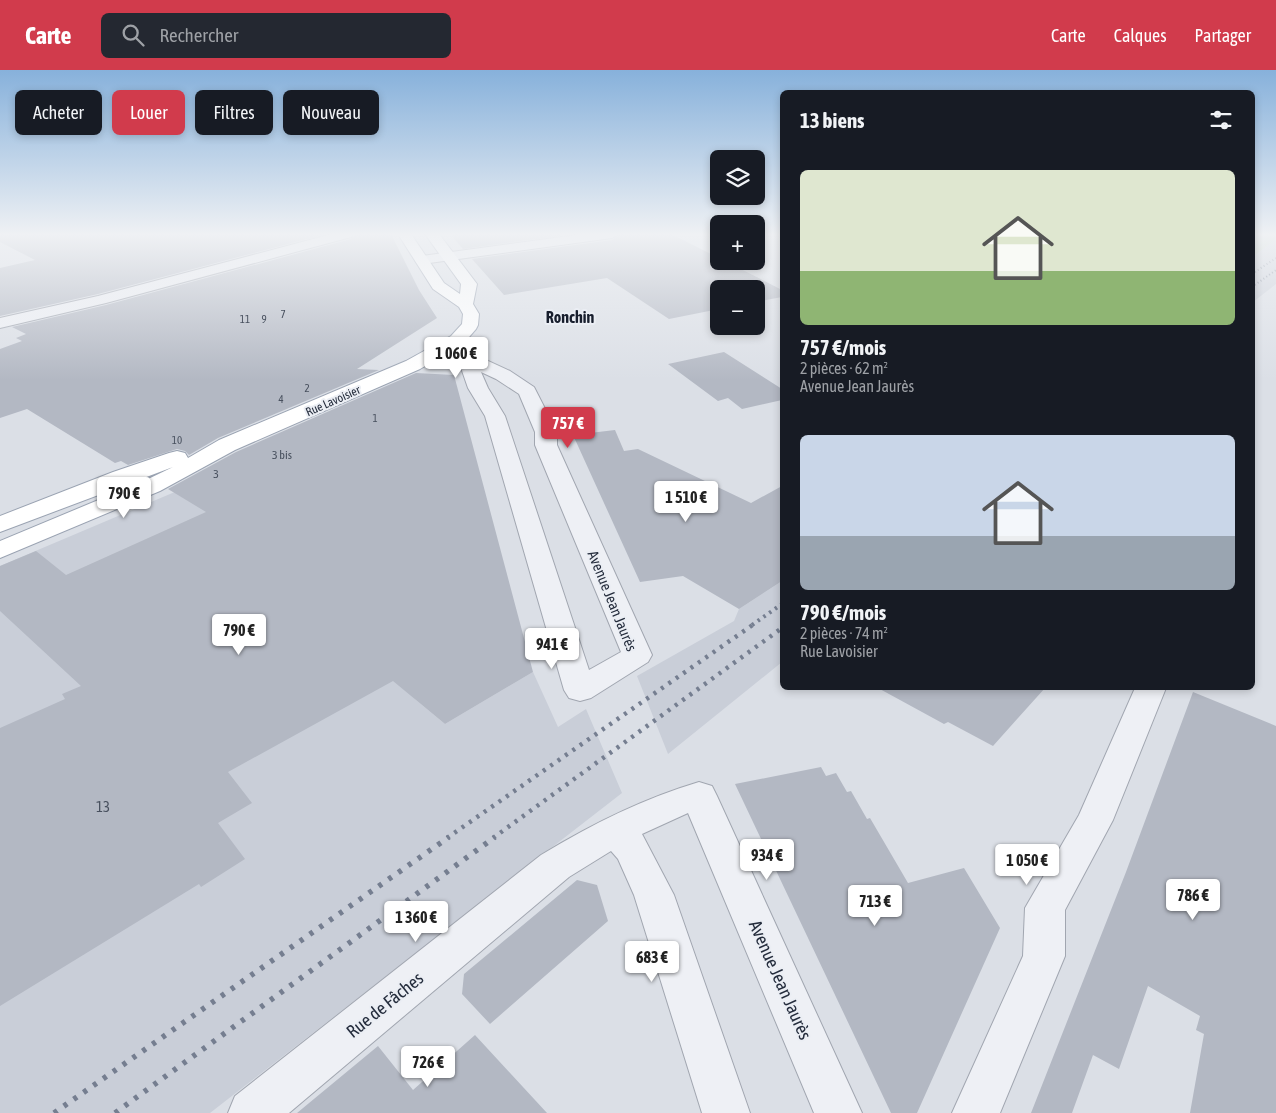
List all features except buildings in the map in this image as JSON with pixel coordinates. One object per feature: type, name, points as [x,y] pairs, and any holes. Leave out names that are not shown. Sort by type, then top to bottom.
[{"type":"main road","points":[[437,283],[440,288],[465,304],[471,314],[470,325],[462,336],[438,351]]},
{"type":"main road","points":[[465,304],[469,288],[468,283]]},
{"type":"main road","name":"Rue Lavoisier","points":[[0,525],[148,468],[227,445],[370,385],[438,351]]},
{"type":"main road","name":"Rue Lavoisier","points":[[0,550],[152,486],[227,445]]},
{"type":"street","points":[[0,323],[165,283]]},
{"type":"street","name":"Avenue Jean Jaurès","points":[[438,351],[466,358],[503,375],[527,391],[546,432],[546,445],[637,655],[580,690],[495,416],[478,388],[466,358]]},
{"type":"street","points":[[976,1113],[1044,956],[1045,908],[1095,820],[1149,690]]},
{"type":"street","name":"Avenue Jean Jaurès","points":[[617,831],[653,811],[698,796],[838,1113]]},
{"type":"street","points":[[617,831],[632,849],[654,895],[726,1113]]},
{"type":"street","name":"Rue de Fâches","points":[[252,1113],[555,866],[588,845],[617,831]]},
{"type":"shaded area","points":[[1255,283],[1276,284],[1255,300]]},
{"type":"shaded area","points":[[222,472],[416,700],[445,724],[533,672],[558,727],[586,709],[622,793],[210,1113],[0,1113],[0,566]]},
{"type":"shaded area","points":[[780,582],[780,664],[668,754],[637,676],[734,621],[739,609]]},
{"type":"railway","points":[[752,625],[780,605]]},
{"type":"railway","points":[[447,838],[754,624]]},
{"type":"railway","points":[[493,838],[780,629]]},
{"type":"railway","points":[[54,1113],[449,837]]},
{"type":"railway","points":[[115,1113],[495,837]]},
{"type":"district","name":"Ronchin","points":[[570,317]]}]
